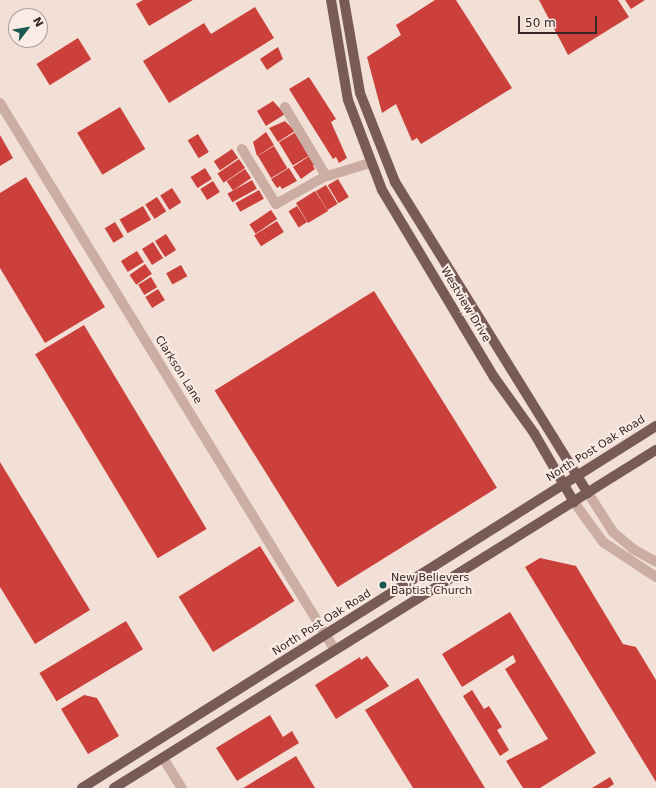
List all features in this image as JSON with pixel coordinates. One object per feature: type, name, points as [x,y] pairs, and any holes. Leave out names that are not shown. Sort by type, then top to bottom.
[{"type":"main road","name":"Westview Drive","points":[[332,0],[348,100],[370,163],[382,190],[494,377],[564,482],[574,502]]},
{"type":"main road","name":"Westview Drive","points":[[344,0],[360,93],[395,182],[588,493]]},
{"type":"main road","name":"North Post Oak Road","points":[[82,788],[564,482],[656,426]]},
{"type":"main road","points":[[114,788],[656,450]]},
{"type":"street","name":"Clarkson Lane","points":[[0,103],[335,650]]},
{"type":"street","points":[[285,106],[326,176]]},
{"type":"street","points":[[242,149],[276,204],[326,176],[370,163]]},
{"type":"street","name":"Westview Drive","points":[[588,493],[613,532],[633,549],[656,562]]},
{"type":"street","name":"Westview Drive","points":[[574,502],[603,542],[656,578]]},
{"type":"street","points":[[163,758],[182,788]]},
{"type":"building","points":[[143,0],[193,0],[149,26],[136,4]]},
{"type":"building","points":[[435,0],[456,0],[512,88],[421,144],[417,138],[412,141],[396,104],[382,113],[367,57],[401,35],[396,25]]},
{"type":"building","points":[[539,0],[618,0],[629,17],[568,55]]},
{"type":"building","points":[[625,0],[645,0],[631,9]]},
{"type":"building","points":[[255,7],[274,38],[169,103],[143,61],[204,23],[211,34]]},
{"type":"building","points":[[78,38],[91,59],[50,85],[36,64]]},
{"type":"building","points":[[278,47],[283,59],[267,70],[260,59]]},
{"type":"building","points":[[309,77],[336,119],[331,122],[347,158],[339,163],[336,157],[333,159],[289,89]]},
{"type":"building","points":[[273,101],[285,114],[266,126],[257,111]]},
{"type":"building","points":[[120,107],[145,149],[102,175],[77,133]]},
{"type":"building","points":[[285,121],[295,131],[278,142],[269,128]]},
{"type":"building","points":[[266,132],[274,145],[257,156],[253,142]]},
{"type":"building","points":[[296,132],[310,155],[293,165],[279,142]]},
{"type":"building","points":[[198,134],[209,152],[199,158],[188,140]]},
{"type":"building","points":[[0,135],[13,158],[0,166]]},
{"type":"building","points":[[274,146],[287,168],[271,178],[258,156]]},
{"type":"building","points":[[232,149],[238,158],[220,170],[214,161]]},
{"type":"building","points":[[311,155],[316,164],[313,166],[315,169],[301,179],[293,167]]},
{"type":"building","points":[[239,159],[245,168],[224,183],[217,174]]},
{"type":"building","points":[[205,168],[212,179],[197,188],[191,177]]},
{"type":"building","points":[[289,168],[297,181],[282,189],[280,186],[277,188],[271,179]]},
{"type":"building","points":[[245,169],[251,178],[233,190],[227,181]]},
{"type":"building","points":[[26,177],[105,307],[45,343],[0,268],[0,193]]},
{"type":"building","points":[[338,179],[349,197],[339,203],[328,185]]},
{"type":"building","points":[[252,180],[257,189],[232,202],[228,194]]},
{"type":"building","points":[[213,181],[220,192],[207,200],[200,189]]},
{"type":"building","points":[[326,185],[338,204],[327,210],[316,191]]},
{"type":"building","points":[[172,188],[181,202],[170,210],[160,196]]},
{"type":"building","points":[[259,190],[264,199],[240,212],[235,203]]},
{"type":"building","points":[[315,191],[328,211],[308,223],[296,203]]},
{"type":"building","points":[[157,197],[166,211],[155,219],[145,205]]},
{"type":"building","points":[[143,206],[151,220],[128,233],[120,220]]},
{"type":"building","points":[[297,206],[307,222],[299,227],[289,211]]},
{"type":"building","points":[[271,210],[277,219],[256,234],[249,225]]},
{"type":"building","points":[[277,221],[284,232],[261,246],[254,235]]},
{"type":"building","points":[[115,222],[124,237],[113,243],[105,228]]},
{"type":"building","points":[[166,234],[176,250],[165,257],[155,241]]},
{"type":"building","points":[[153,242],[163,258],[152,265],[142,249]]},
{"type":"building","points":[[137,251],[144,262],[128,272],[121,261]]},
{"type":"building","points":[[145,264],[152,274],[136,285],[129,275]]},
{"type":"building","points":[[181,265],[187,276],[172,285],[166,273]]},
{"type":"building","points":[[151,277],[157,287],[144,295],[138,285]]},
{"type":"building","points":[[158,289],[165,300],[152,308],[145,297]]},
{"type":"building","points":[[374,291],[497,488],[338,587],[215,391]]},
{"type":"building","points":[[84,325],[207,529],[158,558],[35,354]]},
{"type":"building","points":[[0,462],[90,610],[35,644],[0,587]]},
{"type":"building","points":[[260,546],[294,601],[213,652],[179,597]]},
{"type":"building","points":[[540,558],[576,566],[623,644],[636,647],[656,680],[656,782],[525,567]]},
{"type":"building","points":[[510,612],[596,753],[540,788],[523,788],[506,761],[548,739],[505,669],[516,662],[513,655],[462,687],[442,654]]},
{"type":"building","points":[[126,621],[143,649],[56,701],[39,673]]},
{"type":"building","points":[[367,656],[389,686],[336,719],[315,685],[360,657],[361,660]]},
{"type":"building","points":[[418,678],[485,788],[413,788],[365,710]]},
{"type":"building","points":[[472,690],[484,709],[489,706],[502,727],[497,730],[509,750],[500,756],[463,696]]},
{"type":"building","points":[[84,695],[97,698],[119,736],[88,754],[61,709]]},
{"type":"building","points":[[270,715],[283,737],[292,731],[299,743],[237,781],[216,748]]},
{"type":"building","points":[[296,756],[315,788],[243,788]]},
{"type":"building","points":[[610,777],[614,784],[608,788],[592,788]]},
{"type":"place","name":"New Believers Baptist Church","points":[[383,585]]}]
